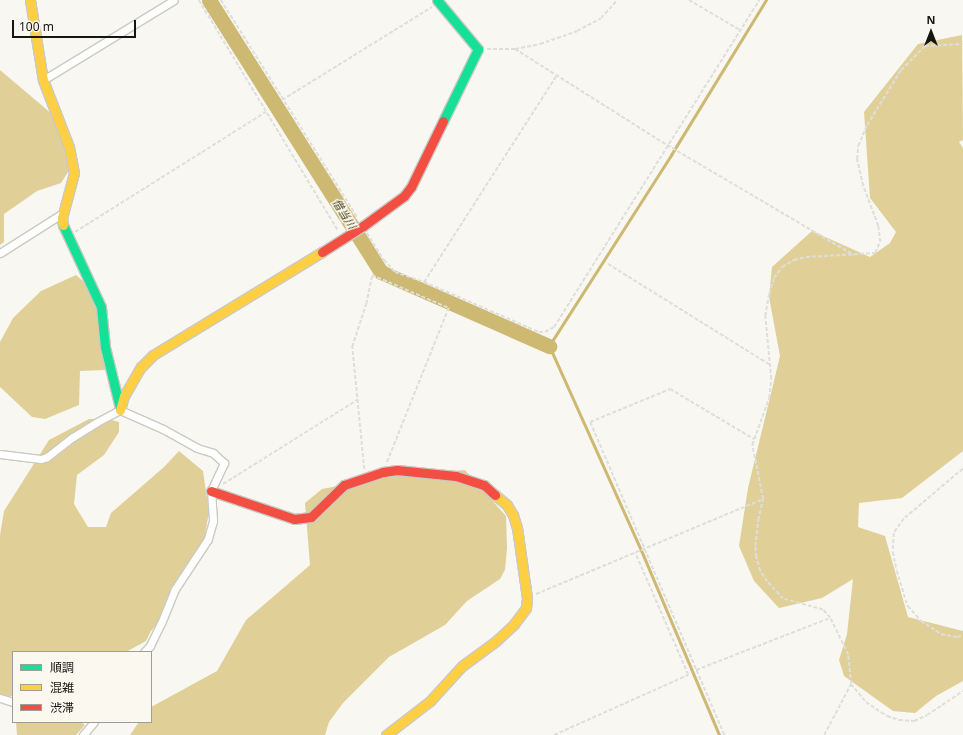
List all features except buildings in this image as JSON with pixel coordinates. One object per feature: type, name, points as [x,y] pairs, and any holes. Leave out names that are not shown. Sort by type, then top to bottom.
[{"type":"street","points":[[30,0],[43,80],[69,147],[74,173],[62,218],[68,236],[101,307],[105,347],[120,410]]},
{"type":"street","points":[[43,80],[174,0]]},
{"type":"street","points":[[0,454],[41,459],[47,457],[73,437],[120,410],[124,396],[141,367],[153,355],[343,239],[404,196],[411,187],[478,49],[438,2]]},
{"type":"street","points":[[0,253],[63,213]]},
{"type":"street","points":[[120,410],[163,429],[197,448],[213,453],[224,463],[211,491],[213,521],[208,539],[175,589],[150,646],[145,651]]},
{"type":"street","points":[[211,491],[294,519],[311,517],[324,506],[335,492],[344,486],[383,472],[397,470],[456,476],[484,485],[507,505],[513,515],[527,598],[526,608],[514,624],[496,641],[462,666],[430,701],[386,735]]},
{"type":"street","points":[[0,698],[12,702]]},
{"type":"street","points":[[84,735],[91,723]]},
{"type":"path","points":[[199,0],[343,239]]},
{"type":"path","points":[[221,0],[282,100],[389,267],[395,272],[424,282],[539,332],[545,332],[554,327],[759,0]]},
{"type":"path","points":[[478,49],[514,49],[540,44],[577,31],[601,18],[617,0]]},
{"type":"path","points":[[689,0],[740,30]]},
{"type":"path","points":[[282,100],[438,2]]},
{"type":"path","points":[[824,735],[851,684],[848,655],[830,618],[823,610],[783,599],[767,582],[760,571],[755,546],[758,520],[763,499],[752,445],[769,398],[771,379],[765,316],[772,283],[782,267],[794,260],[875,253],[880,242],[878,226],[863,186],[857,159],[858,146],[867,125],[901,70],[925,46],[963,44]]},
{"type":"path","points":[[514,49],[667,145],[854,255]]},
{"type":"path","points":[[424,282],[556,76]]},
{"type":"path","points":[[68,236],[267,111]]},
{"type":"path","points":[[608,264],[770,365]]},
{"type":"path","points":[[365,478],[352,347],[366,304],[372,275],[449,308],[383,472]]},
{"type":"path","points":[[724,735],[590,422],[670,389],[754,439]]},
{"type":"path","points":[[211,491],[357,400]]},
{"type":"path","points":[[963,469],[904,520],[894,533],[893,552],[897,571],[908,606],[921,621],[942,634],[957,637],[963,635]]},
{"type":"path","points":[[527,598],[763,499]]},
{"type":"path","points":[[554,735],[688,675],[635,553]]},
{"type":"path","points":[[696,670],[830,618]]},
{"type":"path","points":[[851,684],[866,702],[887,716],[898,720],[914,721],[927,716],[963,691]]},
{"type":"shaded area","points":[[962,35],[963,140],[959,142],[963,148],[963,451],[902,498],[859,503],[858,527],[885,536],[908,617],[963,631],[963,681],[936,696],[915,713],[893,711],[844,676],[839,660],[847,634],[853,579],[822,598],[779,608],[754,581],[739,546],[748,488],[780,356],[769,297],[772,267],[812,231],[870,257],[890,243],[896,232],[870,198],[864,112],[918,44]]},
{"type":"shaded area","points":[[0,70],[59,120],[70,169],[61,183],[37,191],[4,214],[4,242],[0,245]]},
{"type":"shaded area","points":[[76,275],[99,295],[113,360],[105,370],[80,371],[79,405],[45,419],[32,417],[0,387],[0,342],[13,318],[41,291]]},
{"type":"shaded area","points":[[89,419],[108,419],[119,422],[119,432],[104,455],[77,475],[74,504],[88,527],[106,527],[111,513],[164,467],[179,451],[203,471],[209,512],[202,552],[165,615],[151,631],[146,641],[128,651],[12,651],[12,696],[0,696],[0,535],[4,511],[49,440]]},
{"type":"shaded area","points":[[465,470],[506,516],[507,548],[505,570],[500,579],[467,601],[445,625],[389,657],[343,703],[329,722],[325,735],[130,735],[138,723],[152,723],[152,706],[217,671],[246,620],[310,565],[305,503],[322,489],[385,477]]},
{"type":"shaded area","points":[[16,723],[82,723],[85,725],[76,735],[17,735]]},
{"type":"waterway","name":"借当川","points":[[209,0],[381,272],[549,346]]},
{"type":"waterway","points":[[719,735],[643,555],[549,346],[671,155],[766,0]]},
{"type":"traffic: fast","points":[[437,0],[478,49],[443,121]]},
{"type":"traffic: fast","points":[[63,225],[101,307],[105,347],[120,408]]},
{"type":"traffic: slow","points":[[30,0],[43,80],[69,147],[74,173],[62,218],[63,225]]},
{"type":"traffic: slow","points":[[120,410],[124,396],[141,367],[153,355],[322,252]]},
{"type":"traffic: slow","points":[[386,735],[430,701],[462,666],[496,641],[514,624],[526,608],[527,598],[517,528],[513,515],[507,505],[495,495]]},
{"type":"traffic: jam","points":[[322,252],[363,226],[404,196],[411,187],[443,121]]},
{"type":"traffic: jam","points":[[211,491],[294,519],[311,517],[344,485],[383,472],[397,470],[456,476],[484,485],[495,495]]}]
